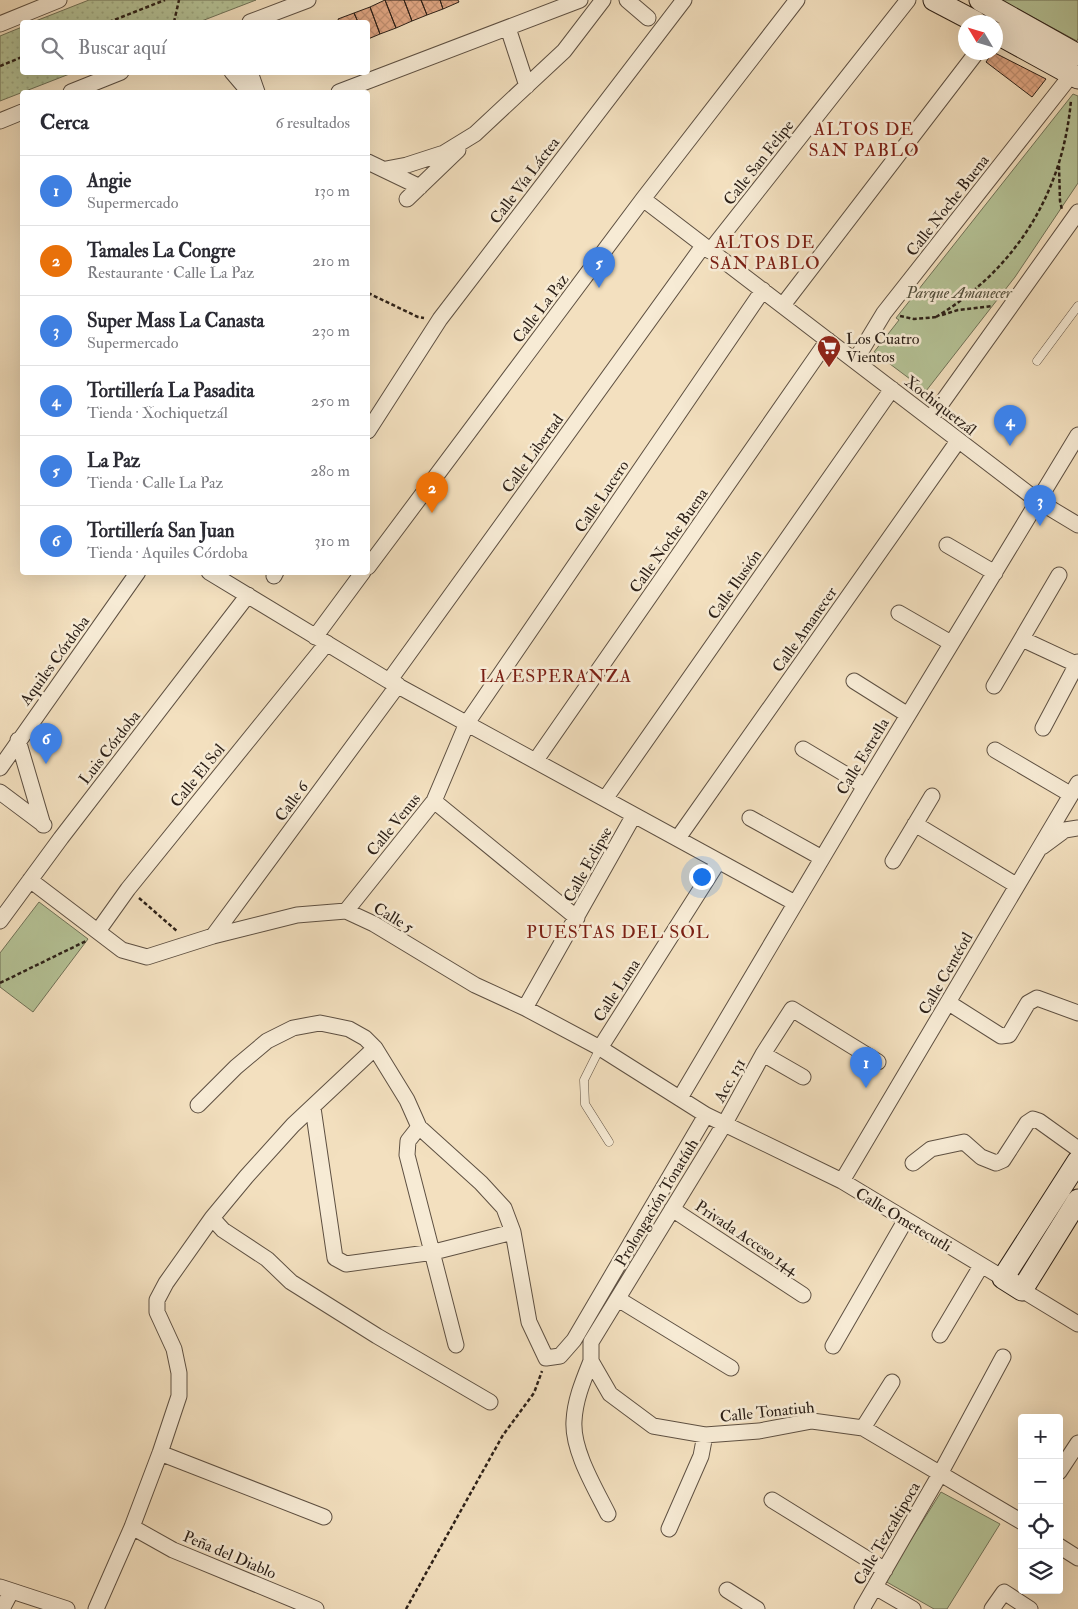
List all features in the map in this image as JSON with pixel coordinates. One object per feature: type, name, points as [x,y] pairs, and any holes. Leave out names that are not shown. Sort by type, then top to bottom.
[{"type":"street","points":[[27,0],[41,7]]},
{"type":"street","points":[[0,24],[59,0]]},
{"type":"street","points":[[255,20],[308,0]]},
{"type":"street","points":[[344,90],[580,0]]},
{"type":"street","points":[[407,198],[564,51],[603,0]]},
{"type":"street","points":[[627,0],[648,18]]},
{"type":"street","name":"Calle Vía Láctea","points":[[370,428],[440,319],[684,0]]},
{"type":"street","name":"Calle La Paz","points":[[370,564],[643,200],[798,0]]},
{"type":"street","name":"Calle San Felipe","points":[[707,249],[908,0]]},
{"type":"street","points":[[934,0],[963,15]]},
{"type":"street","points":[[980,0],[1074,72]]},
{"type":"street","points":[[508,28],[527,86]]},
{"type":"street","points":[[1003,36],[1074,72]]},
{"type":"street","points":[[784,305],[971,60]]},
{"type":"street","name":"Calle Noche Buena","points":[[855,360],[884,313],[1074,72]]},
{"type":"street","points":[[76,90],[114,75]]},
{"type":"street","points":[[235,75],[247,90]]},
{"type":"street","points":[[251,75],[255,90]]},
{"type":"street","points":[[0,121],[20,113]]},
{"type":"street","points":[[386,170],[408,165],[444,152],[475,134]]},
{"type":"street","points":[[370,163],[420,187]]},
{"type":"street","name":"Xochiquetzál","points":[[643,200],[784,305],[1038,501],[1078,526]]},
{"type":"street","points":[[931,418],[1078,212]]},
{"type":"street","name":"Calle Libertad","points":[[394,683],[707,249]]},
{"type":"street","name":"Calle Lucero","points":[[466,723],[763,290]]},
{"type":"street","name":"Calle Noche Buena","points":[[536,760],[828,340]]},
{"type":"street","name":"Calle Ilusión","points":[[606,799],[892,389]]},
{"type":"street","name":"Calle Estrella","points":[[680,1098],[865,786],[1078,435]]},
{"type":"street","name":"Calle Amanecer","points":[[678,838],[958,440]]},
{"type":"street","points":[[947,545],[995,573]]},
{"type":"street","name":"Aquiles Córdoba","points":[[0,768],[136,575]]},
{"type":"street","points":[[214,575],[394,683],[796,903]]},
{"type":"street","points":[[321,640],[362,575]]},
{"type":"street","points":[[994,686],[1059,575]]},
{"type":"street","name":"Luis Córdoba","points":[[0,921],[61,838],[248,596]]},
{"type":"street","points":[[899,613],[951,643]]},
{"type":"street","points":[[1022,639],[1078,664],[1043,728]]},
{"type":"street","name":"Calle El Sol","points":[[98,931],[128,889],[321,640]]},
{"type":"street","points":[[854,681],[908,715]]},
{"type":"street","name":"Calle 6","points":[[213,936],[394,683]]},
{"type":"street","name":"Calle Venus","points":[[346,911],[434,801],[466,723]]},
{"type":"street","points":[[18,740],[43,825]]},
{"type":"street","points":[[803,749],[865,786]]},
{"type":"street","points":[[995,750],[1074,788]]},
{"type":"street","name":"Calle Centéotl","points":[[842,1181],[949,1003],[1074,788]]},
{"type":"street","points":[[0,792],[61,838]]},
{"type":"street","points":[[893,861],[932,796]]},
{"type":"street","points":[[434,801],[577,918]]},
{"type":"street","name":"Calle Eclipse","points":[[525,1008],[634,815]]},
{"type":"street","points":[[750,818],[822,858]]},
{"type":"street","points":[[915,824],[1016,885]]},
{"type":"street","points":[[1037,851],[1065,830],[1078,828]]},
{"type":"street","name":"Calle Luna","points":[[600,1048],[718,862]]},
{"type":"street","name":"Calle 5","points":[[30,880],[122,950],[147,957],[213,936],[297,915],[346,911],[374,924],[475,985],[525,1008],[600,1048],[706,1115],[725,1123]]},
{"type":"street","points":[[949,1003],[1000,1036],[1008,1035],[1028,1003],[1037,998],[1078,1013]]},
{"type":"street","name":"Acc. 131","points":[[725,1123],[763,1054],[792,1009],[878,1062]]},
{"type":"street","points":[[198,1105],[236,1067],[267,1041],[293,1028],[320,1023],[349,1029],[376,1048],[407,1100],[418,1127],[481,1183],[504,1208],[513,1232],[528,1322],[546,1358],[560,1356],[574,1340],[706,1115]]},
{"type":"street","points":[[96,1609],[132,1527],[179,1396],[179,1373],[174,1349],[157,1312],[157,1300],[166,1283],[212,1218],[270,1151],[376,1048]]},
{"type":"street","points":[[763,1054],[803,1077]]},
{"type":"street","points":[[313,1108],[335,1258],[346,1264],[434,1252],[513,1232]]},
{"type":"street","points":[[913,1163],[931,1149],[964,1142],[981,1157],[996,1162],[1003,1160],[1027,1123],[1032,1119],[1040,1121],[1078,1150]]},
{"type":"street","name":"Calle Ometecutli","points":[[725,1123],[842,1181],[905,1221],[1078,1324]]},
{"type":"street","name":"Prolongación Tonatíuh","points":[[618,1299],[725,1123]]},
{"type":"street","points":[[418,1127],[408,1141],[407,1156],[434,1252],[456,1345]]},
{"type":"street","points":[[1003,1278],[1078,1161]]},
{"type":"street","points":[[1022,1290],[1078,1200]]},
{"type":"street","name":"Privada Acceso 144","points":[[672,1209],[803,1295]]},
{"type":"street","points":[[212,1218],[223,1230],[267,1259],[291,1282],[377,1336],[490,1402]]},
{"type":"street","points":[[833,1346],[905,1221]]},
{"type":"street","points":[[940,1336],[981,1266]]},
{"type":"street","points":[[608,1514],[582,1465],[573,1422],[577,1398],[590,1362],[591,1342],[618,1299],[731,1368]]},
{"type":"street","name":"Calle Tezcaltipoca","points":[[862,1609],[940,1474],[1002,1357]]},
{"type":"street","name":"Calle Tonatiuh","points":[[590,1362],[610,1394],[653,1426],[705,1436],[759,1431],[812,1421],[863,1428],[1018,1520]]},
{"type":"street","points":[[863,1428],[892,1382]]},
{"type":"street","points":[[670,1529],[701,1456],[705,1436]]},
{"type":"street","points":[[1063,1466],[1078,1443]]},
{"type":"street","points":[[160,1453],[324,1517]]},
{"type":"street","points":[[772,1500],[885,1570]]},
{"type":"street","name":"Peña del Diablo","points":[[132,1527],[173,1550],[316,1609]]},
{"type":"street","points":[[1063,1549],[1078,1558]]},
{"type":"street","points":[[875,1587],[913,1609]]},
{"type":"street","points":[[2,1609],[6,1589],[66,1609]]},
{"type":"street","points":[[727,1590],[757,1609]]},
{"type":"street","points":[[992,1609],[1004,1592],[1030,1609]]},
{"type":"lane","points":[[1036,361],[1078,306]]},
{"type":"lane","name":"Calle Luna","points":[[600,1048],[584,1080],[585,1104],[609,1142]]},
{"type":"path","points":[[114,20],[165,0]]},
{"type":"path","points":[[174,20],[179,0]]},
{"type":"path","points":[[0,66],[20,58]]},
{"type":"path","points":[[936,317],[983,283],[1005,262],[1029,228],[1050,190],[1066,138],[1074,72]]},
{"type":"path","points":[[1059,162],[1060,201],[1067,228]]},
{"type":"path","points":[[370,294],[418,317],[440,319]]},
{"type":"path","points":[[884,313],[914,319],[936,317],[958,310],[988,305],[1008,310]]},
{"type":"path","points":[[128,889],[191,944]]},
{"type":"path","points":[[0,984],[81,944],[98,931]]},
{"type":"path","points":[[406,1609],[503,1435],[534,1393],[546,1358]]},
{"type":"green space","points":[[89,0],[256,0],[204,20],[38,20]]},
{"type":"green space","points":[[1001,0],[1078,0],[1077,41]]},
{"type":"green space","points":[[20,28],[20,75],[67,75],[28,90],[20,90],[20,93],[0,101],[0,36]]},
{"type":"green space","name":"Parque Amanecer","points":[[1073,94],[1078,96],[1078,183],[1015,277],[926,391],[874,352],[899,320],[896,318]]},
{"type":"green space","points":[[39,902],[88,939],[33,1012],[0,987],[0,953]]},
{"type":"green space","points":[[941,1492],[1000,1524],[947,1609],[934,1609],[885,1581]]},
{"type":"building","points":[[385,0],[396,28],[380,34],[370,7]]},
{"type":"building","points":[[385,0],[404,0],[412,21],[396,28]]},
{"type":"building","points":[[404,0],[421,0],[427,15],[412,21]]},
{"type":"building","points":[[421,0],[440,0],[443,9],[427,15]]},
{"type":"building","points":[[440,0],[458,0],[459,2],[443,9]]},
{"type":"building","points":[[370,7],[380,34],[370,38],[370,20],[357,20],[354,13]]},
{"type":"building","points":[[354,13],[357,20],[338,20]]},
{"type":"building","points":[[1003,57],[1046,79],[1032,97],[986,62],[987,60],[1003,60]]},
{"type":"place","name":"La Paz","points":[[599,288]]},
{"type":"place","name":"Los Cuatro Vientos","points":[[829,368]]},
{"type":"place","name":"Tortillería La Pasadita","points":[[1010,446]]},
{"type":"place","name":"Tamales La Congre","points":[[432,513]]},
{"type":"place","name":"Super Mass La Canasta","points":[[1040,526]]},
{"type":"place","name":"Tortillería San Juan","points":[[46,764]]},
{"type":"place","name":"Angie","points":[[866,1088]]},
{"type":"district","name":"ALTOS DE SAN PABLO","points":[[864,139]]},
{"type":"district","name":"ALTOS DE SAN PABLO","points":[[765,252]]},
{"type":"district","name":"LA ESPERANZA","points":[[556,676]]},
{"type":"district","name":"PUESTAS DEL SOL","points":[[618,932]]}]
